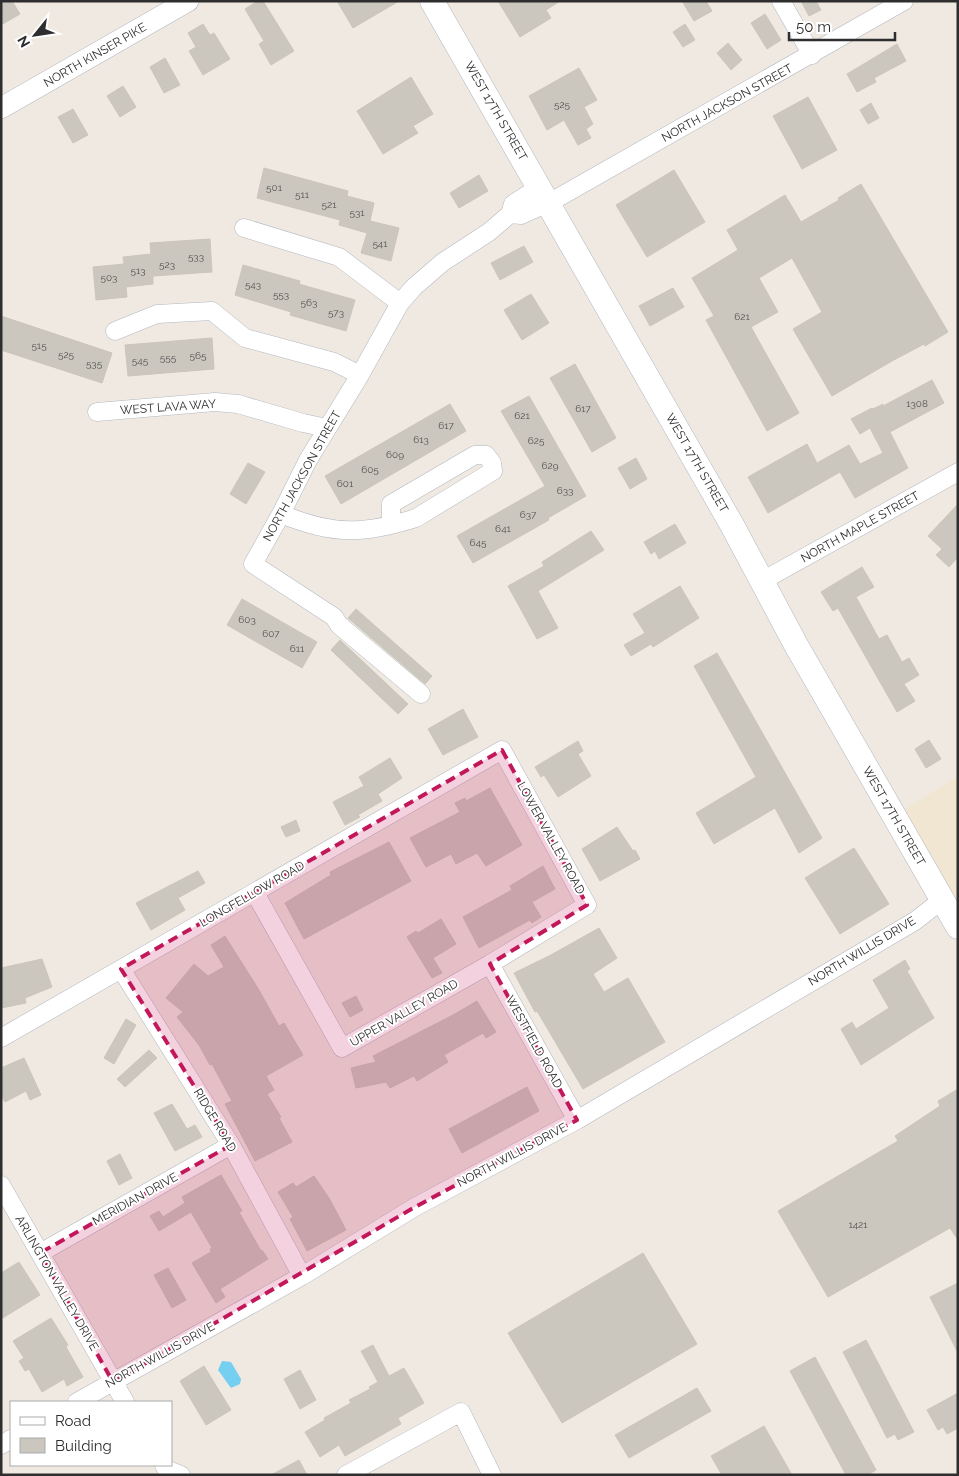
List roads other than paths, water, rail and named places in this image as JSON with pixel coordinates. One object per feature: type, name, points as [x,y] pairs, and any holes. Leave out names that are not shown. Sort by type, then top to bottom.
[{"type":"main road","name":"WEST 17TH STREET","points":[[432,1],[724,510],[819,686],[958,926]]},
{"type":"street","name":"NORTH KINSER PIKE","points":[[1,108],[188,1]]},
{"type":"street","points":[[781,1],[812,54]]},
{"type":"street","name":"NORTH JACKSON STREET","points":[[421,694],[339,625],[334,617],[253,564],[308,460],[360,375],[400,304],[414,288],[443,262],[483,236],[510,214],[514,204],[543,195],[812,54],[904,1]]},
{"type":"street","points":[[244,228],[339,257],[400,304]]},
{"type":"street","points":[[115,331],[157,314],[212,311],[245,338],[334,362],[360,375]]},
{"type":"street","name":"WEST LAVA WAY","points":[[97,412],[215,402],[238,404],[327,428]]},
{"type":"street","points":[[281,514],[325,529],[340,531],[371,530],[391,525],[416,518],[493,471],[492,463],[486,455],[476,455],[391,504],[391,525]]},
{"type":"street","name":"NORTH MAPLE STREET","points":[[762,581],[958,472]]},
{"type":"street","name":"LONGFELLOW ROAD","points":[[1,1038],[502,750]]},
{"type":"street","name":"LOWER VALLEY ROAD","points":[[490,964],[588,905],[502,750]]},
{"type":"street","name":"UPPER VALLEY ROAD","points":[[255,893],[342,1048],[490,964]]},
{"type":"street","name":"NORTH WILLIS DRIVE","points":[[78,1401],[302,1276],[415,1207],[577,1120],[915,921],[942,900]]},
{"type":"street","name":"WESTFIELD ROAD","points":[[490,964],[577,1120]]},
{"type":"street","name":"RIDGE ROAD","points":[[121,969],[231,1145],[302,1276]]},
{"type":"street","name":"MERIDIAN DRIVE","points":[[40,1253],[231,1145]]},
{"type":"street","name":"ARLINGTON VALLEY DRIVE","points":[[1,1185],[125,1401]]},
{"type":"street","points":[[346,1475],[461,1412],[492,1475]]},
{"type":"street","points":[[164,1466],[166,1469],[181,1475]]},
{"type":"water","points":[[222,1361],[231,1362],[241,1379],[240,1384],[231,1388],[218,1370]]}]
